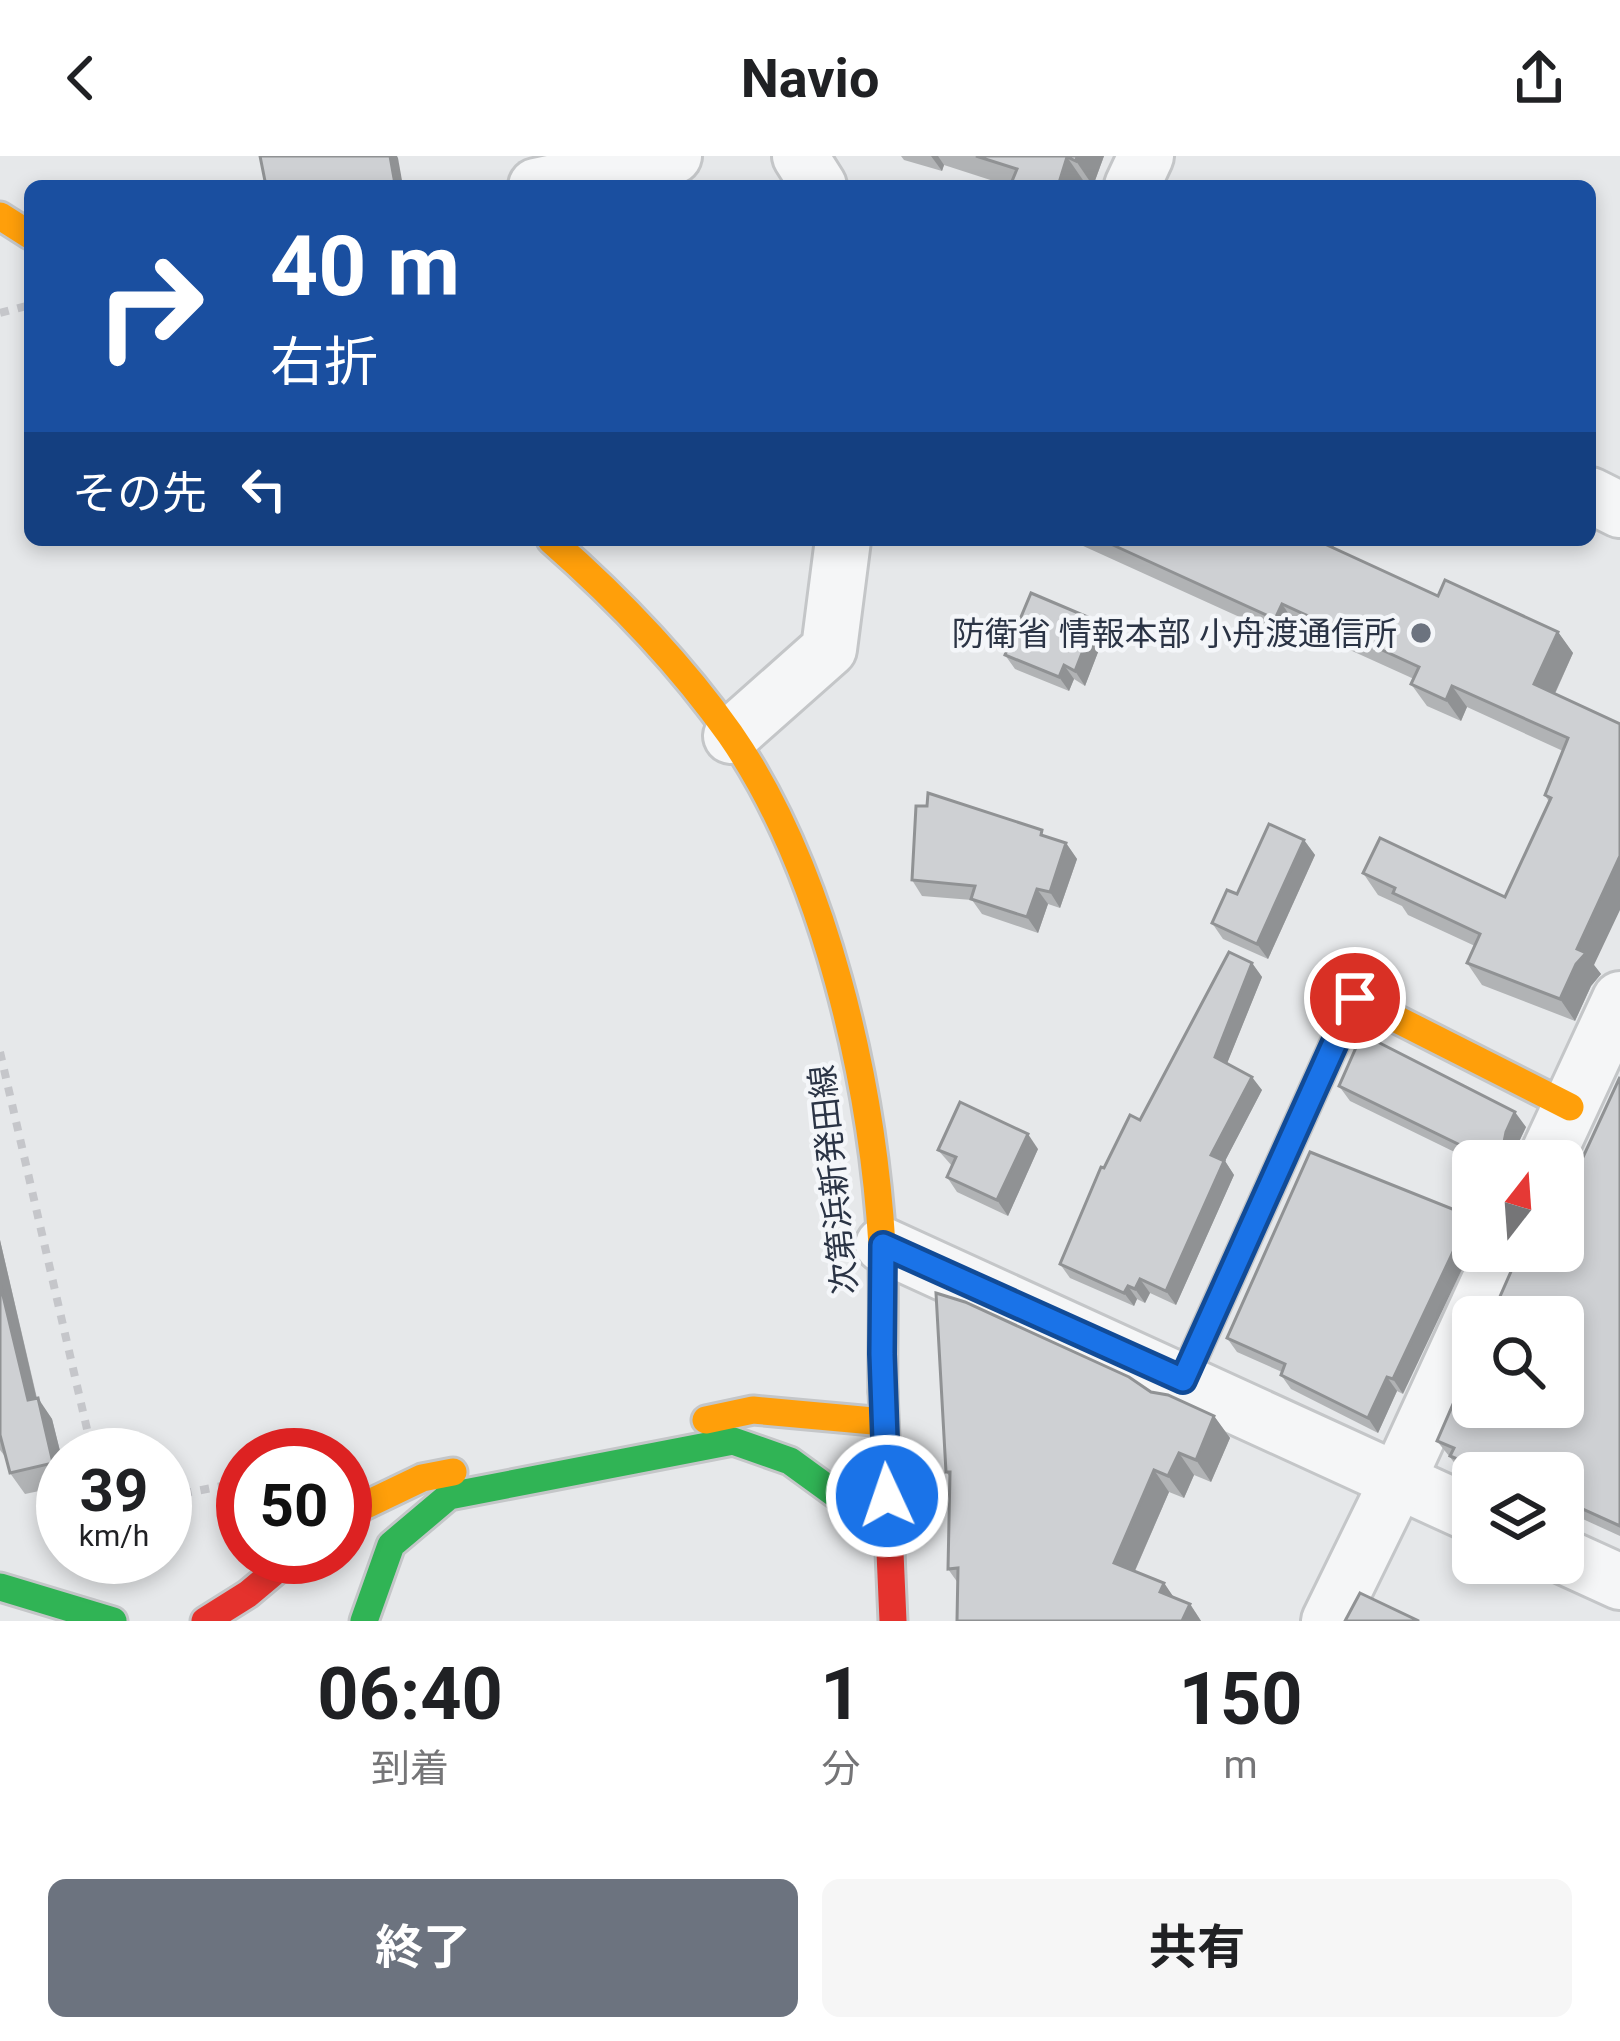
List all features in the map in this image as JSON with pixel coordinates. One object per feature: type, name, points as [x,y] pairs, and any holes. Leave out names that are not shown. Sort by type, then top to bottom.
[{"type":"main road","name":"次第浜新発田線","points":[[558,546],[656,638],[731,736],[769,800],[811,893],[847,1009],[868,1106],[883,1245],[884,1422],[893,1621]]},
{"type":"main road","points":[[1183,1380],[1355,998],[1570,1107]]},
{"type":"main road","points":[[372,1502],[422,1478],[753,1410],[884,1422]]},
{"type":"main road","points":[[364,1621],[391,1546],[449,1496],[733,1441],[790,1461],[889,1534]]},
{"type":"main road","points":[[205,1621],[260,1584]]},
{"type":"main road","points":[[0,1587],[113,1621]]},
{"type":"street","points":[[564,180],[674,156]]},
{"type":"street","points":[[731,736],[829,649],[842,546]]},
{"type":"street","points":[[1555,1140],[1620,999]]},
{"type":"street","points":[[883,1245],[1452,1505]]},
{"type":"street","points":[[1329,1621],[1493,1272]]},
{"type":"street","points":[[1584,1566],[1620,1582]]},
{"type":"path","points":[[0,1052],[87,1428]]},
{"type":"building","points":[[260,156],[390,156],[394,180],[265,180]]},
{"type":"building","points":[[976,156],[1077,156],[1076,161],[1067,157],[1060,180],[1012,180],[1017,169]]},
{"type":"building","points":[[1115,546],[1329,546],[1438,596],[1445,580],[1558,632],[1534,684],[1620,724],[1620,856],[1577,949],[1586,953],[1560,999],[1467,963],[1480,934],[1393,893],[1395,888],[1363,873],[1380,838],[1505,897],[1551,798],[1545,795],[1568,738],[1452,686],[1446,700],[1411,684],[1419,667],[1282,604],[1275,619]]},
{"type":"building","points":[[1031,593],[1095,620],[1075,671],[1064,665],[1059,677],[1005,655]]},
{"type":"building","points":[[928,793],[1042,830],[1041,835],[1066,843],[1050,892],[1037,889],[1027,917],[971,899],[975,886],[912,880],[916,806],[927,806]]},
{"type":"building","points":[[1269,824],[1304,840],[1257,944],[1212,923],[1227,890],[1237,894]]},
{"type":"building","points":[[1229,952],[1252,963],[1215,1057],[1252,1077],[1211,1155],[1224,1161],[1166,1291],[1140,1279],[1135,1289],[1128,1286],[1124,1293],[1060,1264],[1101,1167],[1130,1115],[1140,1120]]},
{"type":"building","points":[[1362,1034],[1515,1112],[1504,1140],[1452,1141],[1339,1086]]},
{"type":"building","points":[[1620,1077],[1620,1526],[1584,1510],[1584,1452],[1452,1452],[1454,1448],[1437,1441],[1452,1406],[1452,1428],[1584,1428],[1584,1296],[1500,1296],[1511,1272],[1584,1272],[1584,1155]]},
{"type":"building","points":[[960,1102],[1028,1134],[997,1200],[947,1177],[956,1157],[938,1150]]},
{"type":"building","points":[[1310,1152],[1452,1209],[1452,1254],[1393,1379],[1387,1377],[1368,1418],[1281,1375],[1285,1364],[1227,1338]]},
{"type":"building","points":[[0,1283],[28,1400],[38,1398],[45,1428],[36,1428],[36,1467],[10,1473],[0,1435]]},
{"type":"building","points":[[936,1293],[1214,1416],[1196,1460],[1179,1453],[1168,1476],[1154,1470],[1114,1563],[1164,1583],[1160,1592],[1190,1604],[1182,1621],[957,1621],[958,1568],[948,1569],[950,1472],[946,1472]]},
{"type":"building","points":[[1360,1593],[1419,1621],[1345,1621]]},
{"type":"traffic: fast","points":[[364,1621],[391,1545],[449,1496],[733,1441],[790,1461],[889,1533]]},
{"type":"traffic: fast","points":[[0,1587],[113,1621]]},
{"type":"traffic: slow","points":[[0,216],[24,231]]},
{"type":"traffic: slow","points":[[558,546],[646,632],[730,734],[763,789],[817,913],[855,1047],[867,1115],[882,1245],[883,1392]]},
{"type":"traffic: slow","points":[[1183,1380],[1355,998],[1570,1107]]},
{"type":"traffic: slow","points":[[706,1420],[753,1410],[884,1422]]},
{"type":"traffic: slow","points":[[372,1502],[422,1478],[453,1472]]},
{"type":"traffic: jam","points":[[883,1392],[893,1621]]},
{"type":"traffic: jam","points":[[205,1621],[260,1584]]},
{"type":"place","name":"防衛省 情報本部 小舟渡通信所","points":[[1421,633]]},
{"type":"route","points":[[887,1496],[883,1245],[1183,1380],[1355,998]]}]
